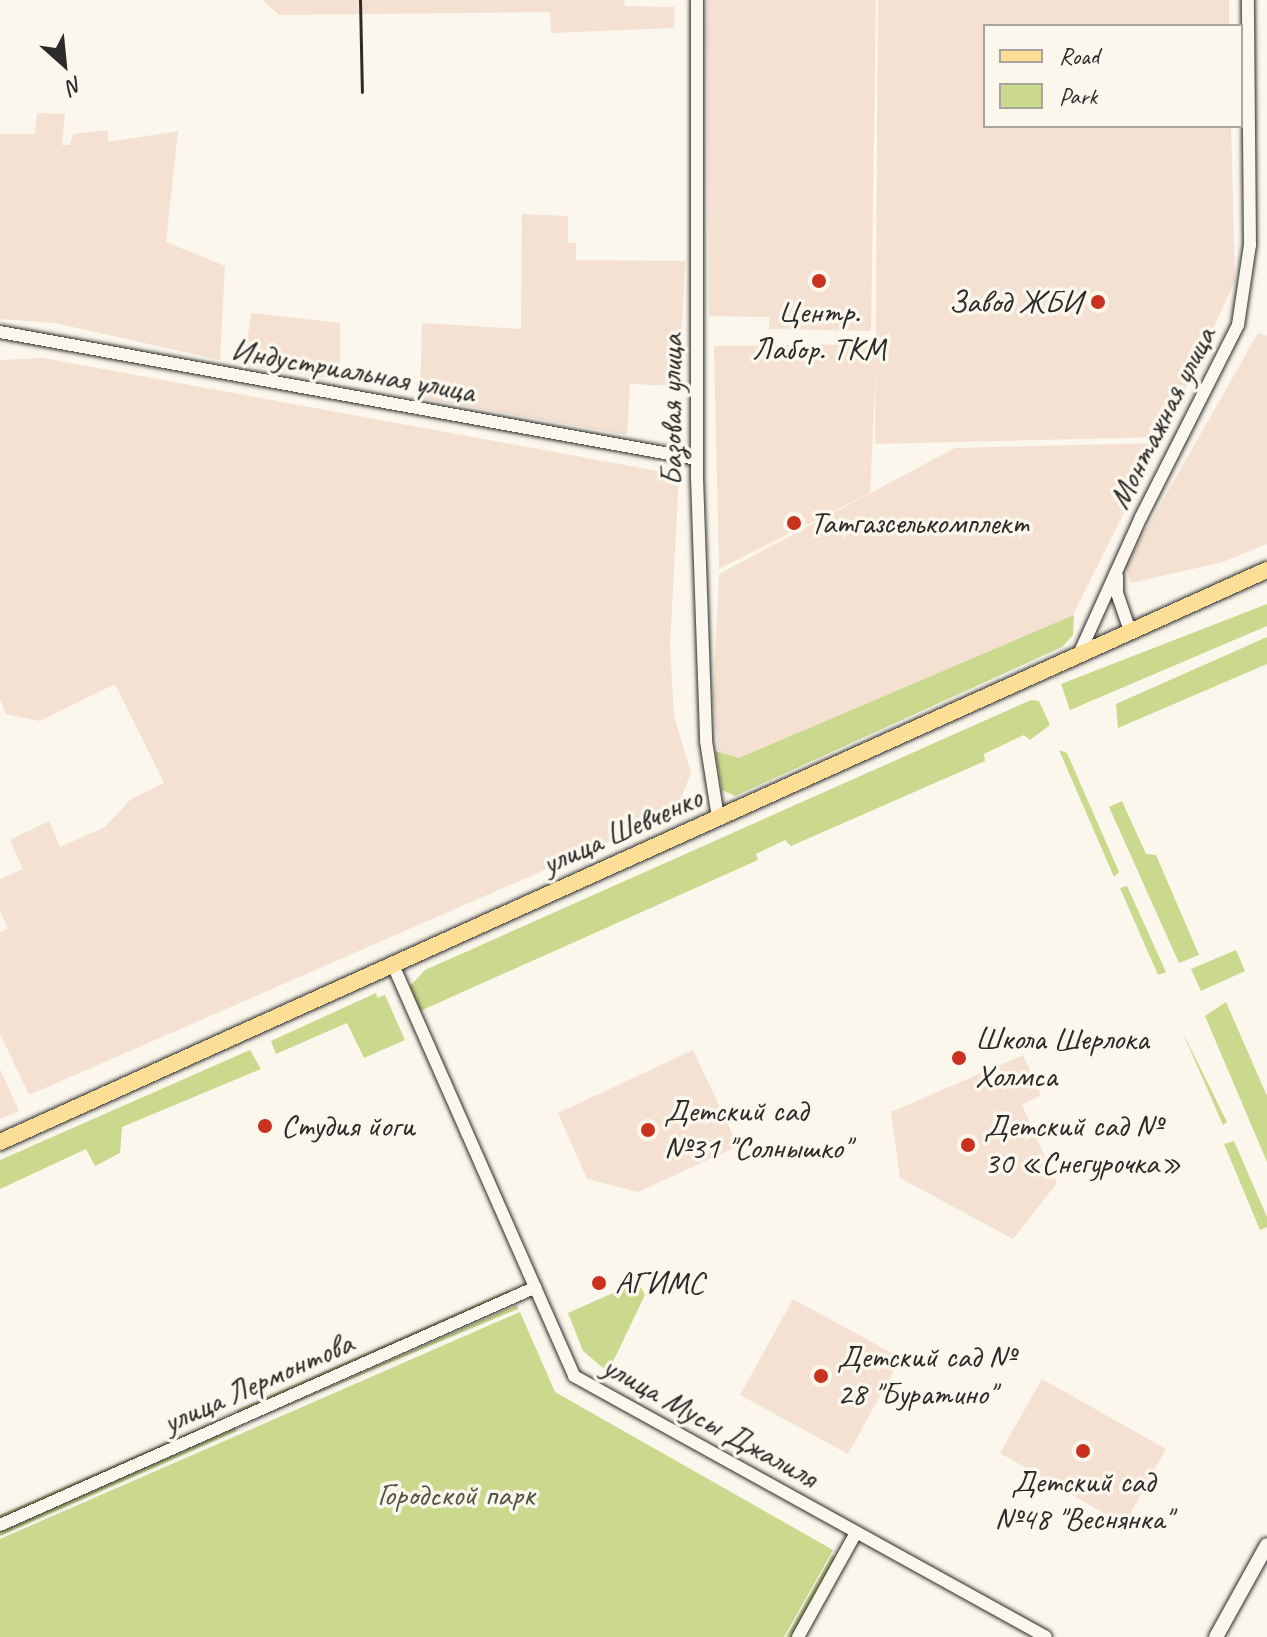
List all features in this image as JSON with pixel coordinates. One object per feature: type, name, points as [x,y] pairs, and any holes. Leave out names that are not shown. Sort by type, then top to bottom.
[{"type":"main road","name":"улица Шевченко","points":[[0,1142],[1267,570]]},
{"type":"main road","points":[[1216,1637],[1267,1545]]},
{"type":"street","name":"Базовая улица","points":[[697,0],[697,459],[706,741],[718,818]]},
{"type":"street","name":"Монтажная улица","points":[[1080,652],[1117,569],[1224,361],[1246,292],[1248,0]]},
{"type":"street","name":"Индустриальная улица","points":[[0,332],[697,459]]},
{"type":"street","points":[[1117,569],[1117,593],[1130,630]]},
{"type":"street","name":"улица Мусы Джалиля","points":[[393,965],[574,1376],[1046,1637]]},
{"type":"street","name":"улица Лермонтова","points":[[0,1525],[536,1287]]},
{"type":"street","points":[[798,1637],[856,1533]]},
{"type":"shaded area","points":[[262,0],[624,0],[625,6],[675,7],[674,28],[551,33],[550,12],[279,15]]},
{"type":"shaded area","points":[[707,0],[876,0],[871,331],[769,329],[769,317],[709,316]]},
{"type":"shaded area","name":"Завод ЖБИ","points":[[878,0],[1229,0],[1229,24],[983,24],[983,128],[1231,128],[1235,281],[1163,437],[875,444]]},
{"type":"shaded area","points":[[37,113],[65,114],[62,145],[70,145],[73,134],[108,130],[108,142],[178,131],[166,242],[225,266],[220,360],[55,323],[0,319],[0,134],[35,134]]},
{"type":"shaded area","points":[[522,214],[568,216],[568,243],[576,243],[576,260],[685,261],[679,386],[630,384],[627,435],[420,398],[422,323],[521,329]]},
{"type":"shaded area","points":[[251,313],[340,323],[340,380],[244,365]]},
{"type":"shaded area","points":[[1258,333],[1267,336],[1267,544],[1223,562],[1131,583],[1125,567]]},
{"type":"shaded area","points":[[877,344],[870,493],[719,569],[714,346]]},
{"type":"shaded area","points":[[43,358],[679,475],[670,646],[674,716],[691,773],[675,813],[29,1095],[0,1034],[0,932],[8,928],[0,911],[0,879],[23,869],[10,840],[49,821],[60,847],[105,827],[131,799],[164,783],[115,684],[40,721],[6,714],[0,699],[0,360]]},
{"type":"shaded area","points":[[1159,443],[1069,623],[735,766],[719,755],[713,697],[719,574],[955,448]]},
{"type":"shaded area","name":"Детский сад №31 \"Солнышко\"","points":[[693,1050],[738,1146],[638,1192],[587,1179],[558,1113]]},
{"type":"shaded area","name":"Детский сад № 30 «Снегурочка»","points":[[1023,1055],[1041,1095],[1022,1105],[1057,1183],[1013,1239],[900,1178],[891,1112]]},
{"type":"shaded area","points":[[0,1069],[19,1111],[0,1119]]},
{"type":"shaded area","name":"Детский сад № 28 \"Буратино\"","points":[[793,1299],[901,1358],[848,1454],[740,1395]]},
{"type":"shaded area","name":"Детский сад №48 \"Веснянка\"","points":[[1042,1379],[1166,1449],[1124,1525],[1000,1453]]},
{"type":"green space","points":[[1267,604],[1267,626],[1070,710],[1061,684]]},
{"type":"green space","points":[[1074,615],[1073,635],[1062,647],[735,796],[722,790],[715,751],[739,758]]},
{"type":"green space","points":[[1267,637],[1267,664],[1118,728],[1116,704]]},
{"type":"green space","points":[[1031,700],[1039,701],[1050,725],[1030,740],[1024,735],[984,754],[985,761],[791,846],[785,840],[756,854],[758,860],[420,1011],[410,986],[425,970]]},
{"type":"green space","points":[[1059,750],[1067,753],[1119,872],[1114,877]]},
{"type":"green space","points":[[1122,801],[1146,854],[1156,855],[1199,955],[1179,963],[1109,807]]},
{"type":"green space","points":[[1127,886],[1166,972],[1158,975],[1120,888]]},
{"type":"green space","points":[[1236,950],[1245,971],[1201,991],[1191,969]]},
{"type":"green space","points":[[376,993],[377,998],[385,995],[405,1040],[364,1058],[347,1023],[276,1054],[271,1041]]},
{"type":"green space","points":[[1226,1002],[1267,1096],[1267,1162],[1205,1016]]},
{"type":"green space","points":[[1182,1031],[1227,1122],[1223,1125]]},
{"type":"green space","points":[[250,1050],[261,1069],[122,1127],[120,1153],[95,1166],[86,1149],[0,1189],[0,1160]]},
{"type":"green space","points":[[1234,1141],[1267,1217],[1267,1227],[1260,1230],[1224,1144]]},
{"type":"green space","points":[[638,1282],[645,1295],[608,1372],[583,1351],[568,1313]]},
{"type":"green space","points":[[509,1290],[511,1294],[238,1414],[237,1410]]},
{"type":"green space","points":[[517,1305],[518,1309],[242,1425]]},
{"type":"green space","name":"Городской парк","points":[[520,1312],[555,1392],[833,1550],[784,1637],[0,1637],[0,1539]]},
{"type":"green space","points":[[218,1420],[220,1423],[0,1519],[0,1515]]},
{"type":"green space","points":[[235,1428],[237,1431],[0,1536],[0,1532]]},
{"type":"green space","points":[[832,1555],[839,1559],[793,1637],[786,1637]]},
{"type":"railway","points":[[360,0],[362,92]]},
{"type":"place","name":"Центр. Лабор. ТКМ","points":[[819,281]]},
{"type":"place","name":"Завод ЖБИ","points":[[1098,302]]},
{"type":"place","name":"Татгазселькомплект","points":[[794,523]]},
{"type":"place","name":"Школа Шерлока Холмса","points":[[959,1058]]},
{"type":"place","name":"Студия йоги","points":[[265,1126]]},
{"type":"place","name":"Детский сад №31 \"Солнышко\"","points":[[648,1130]]},
{"type":"place","name":"Детский сад № 30 «Снегурочка»","points":[[968,1145]]},
{"type":"place","name":"АГИМС","points":[[599,1283]]},
{"type":"place","name":"Детский сад № 28 \"Буратино\"","points":[[821,1376]]},
{"type":"place","name":"Детский сад №48 \"Веснянка\"","points":[[1083,1451]]}]
